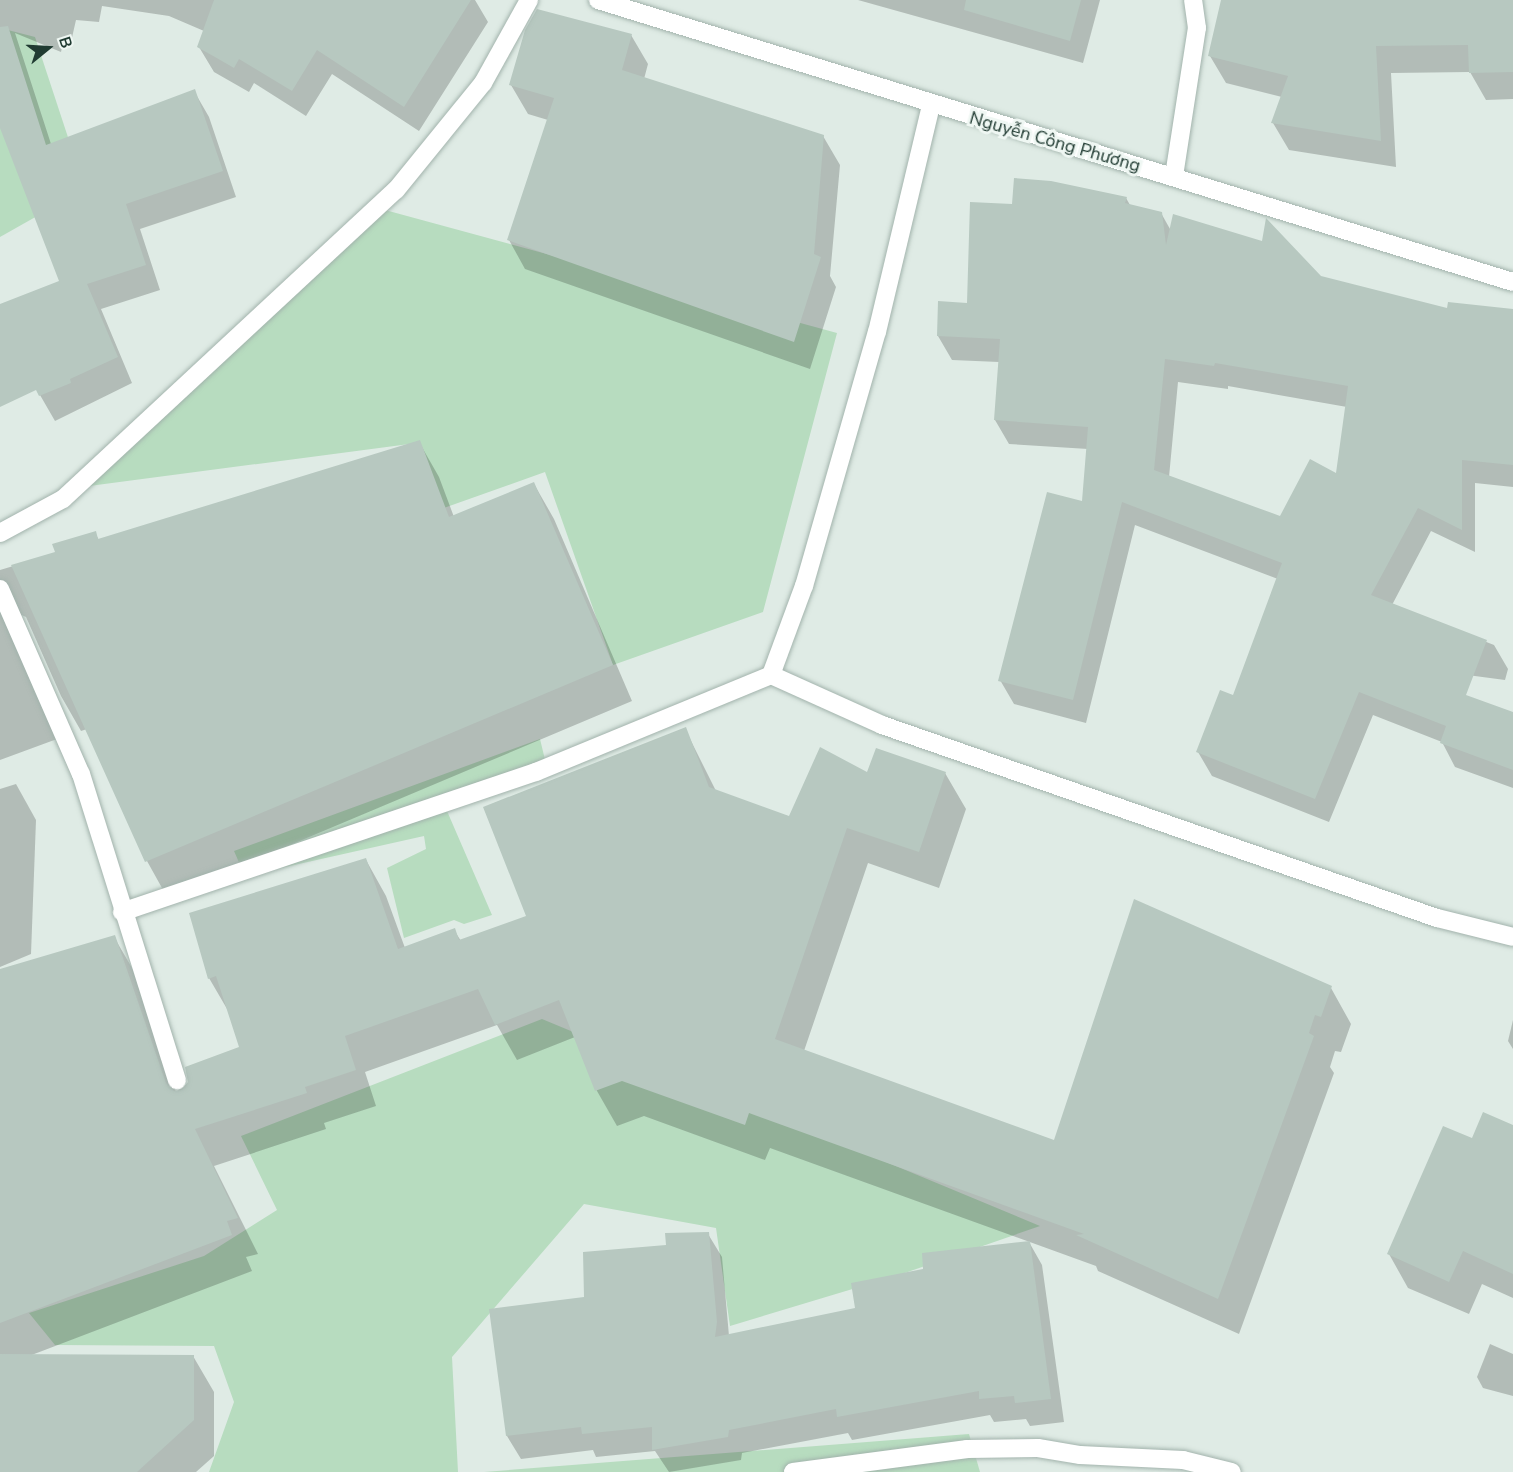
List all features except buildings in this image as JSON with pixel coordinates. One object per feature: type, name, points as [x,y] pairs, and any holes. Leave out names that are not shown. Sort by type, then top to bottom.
[{"type":"street","points":[[0,533],[63,499],[396,190],[483,83],[529,0]]},
{"type":"street","name":"Nguyễn Công Phương","points":[[598,0],[931,105],[1174,176],[1513,282]]},
{"type":"street","points":[[1174,176],[1197,28],[1193,0]]},
{"type":"street","points":[[771,675],[804,586],[877,332],[931,105]]},
{"type":"street","points":[[0,589],[81,774],[122,912],[177,1080]]},
{"type":"street","points":[[122,912],[536,772],[771,675],[882,725],[1437,918],[1513,938]]},
{"type":"street","points":[[793,1472],[967,1449],[1038,1448],[1080,1455],[1183,1460],[1232,1472]]},
{"type":"green space","points":[[0,28],[35,37],[85,189],[0,237]]},
{"type":"green space","points":[[374,207],[837,333],[763,612],[613,665],[545,472],[441,509],[417,443],[74,488]]},
{"type":"green space","points":[[540,739],[547,768],[447,811],[492,915],[464,924],[454,920],[404,938],[387,868],[426,849],[424,836],[245,876],[234,851]]},
{"type":"green space","points":[[542,1019],[1040,1226],[899,1275],[730,1326],[716,1228],[584,1204],[452,1357],[458,1472],[209,1472],[234,1402],[214,1346],[55,1345],[29,1313],[204,1256],[277,1210],[241,1136]]},
{"type":"green space","points":[[969,1434],[980,1472],[484,1472]]}]
